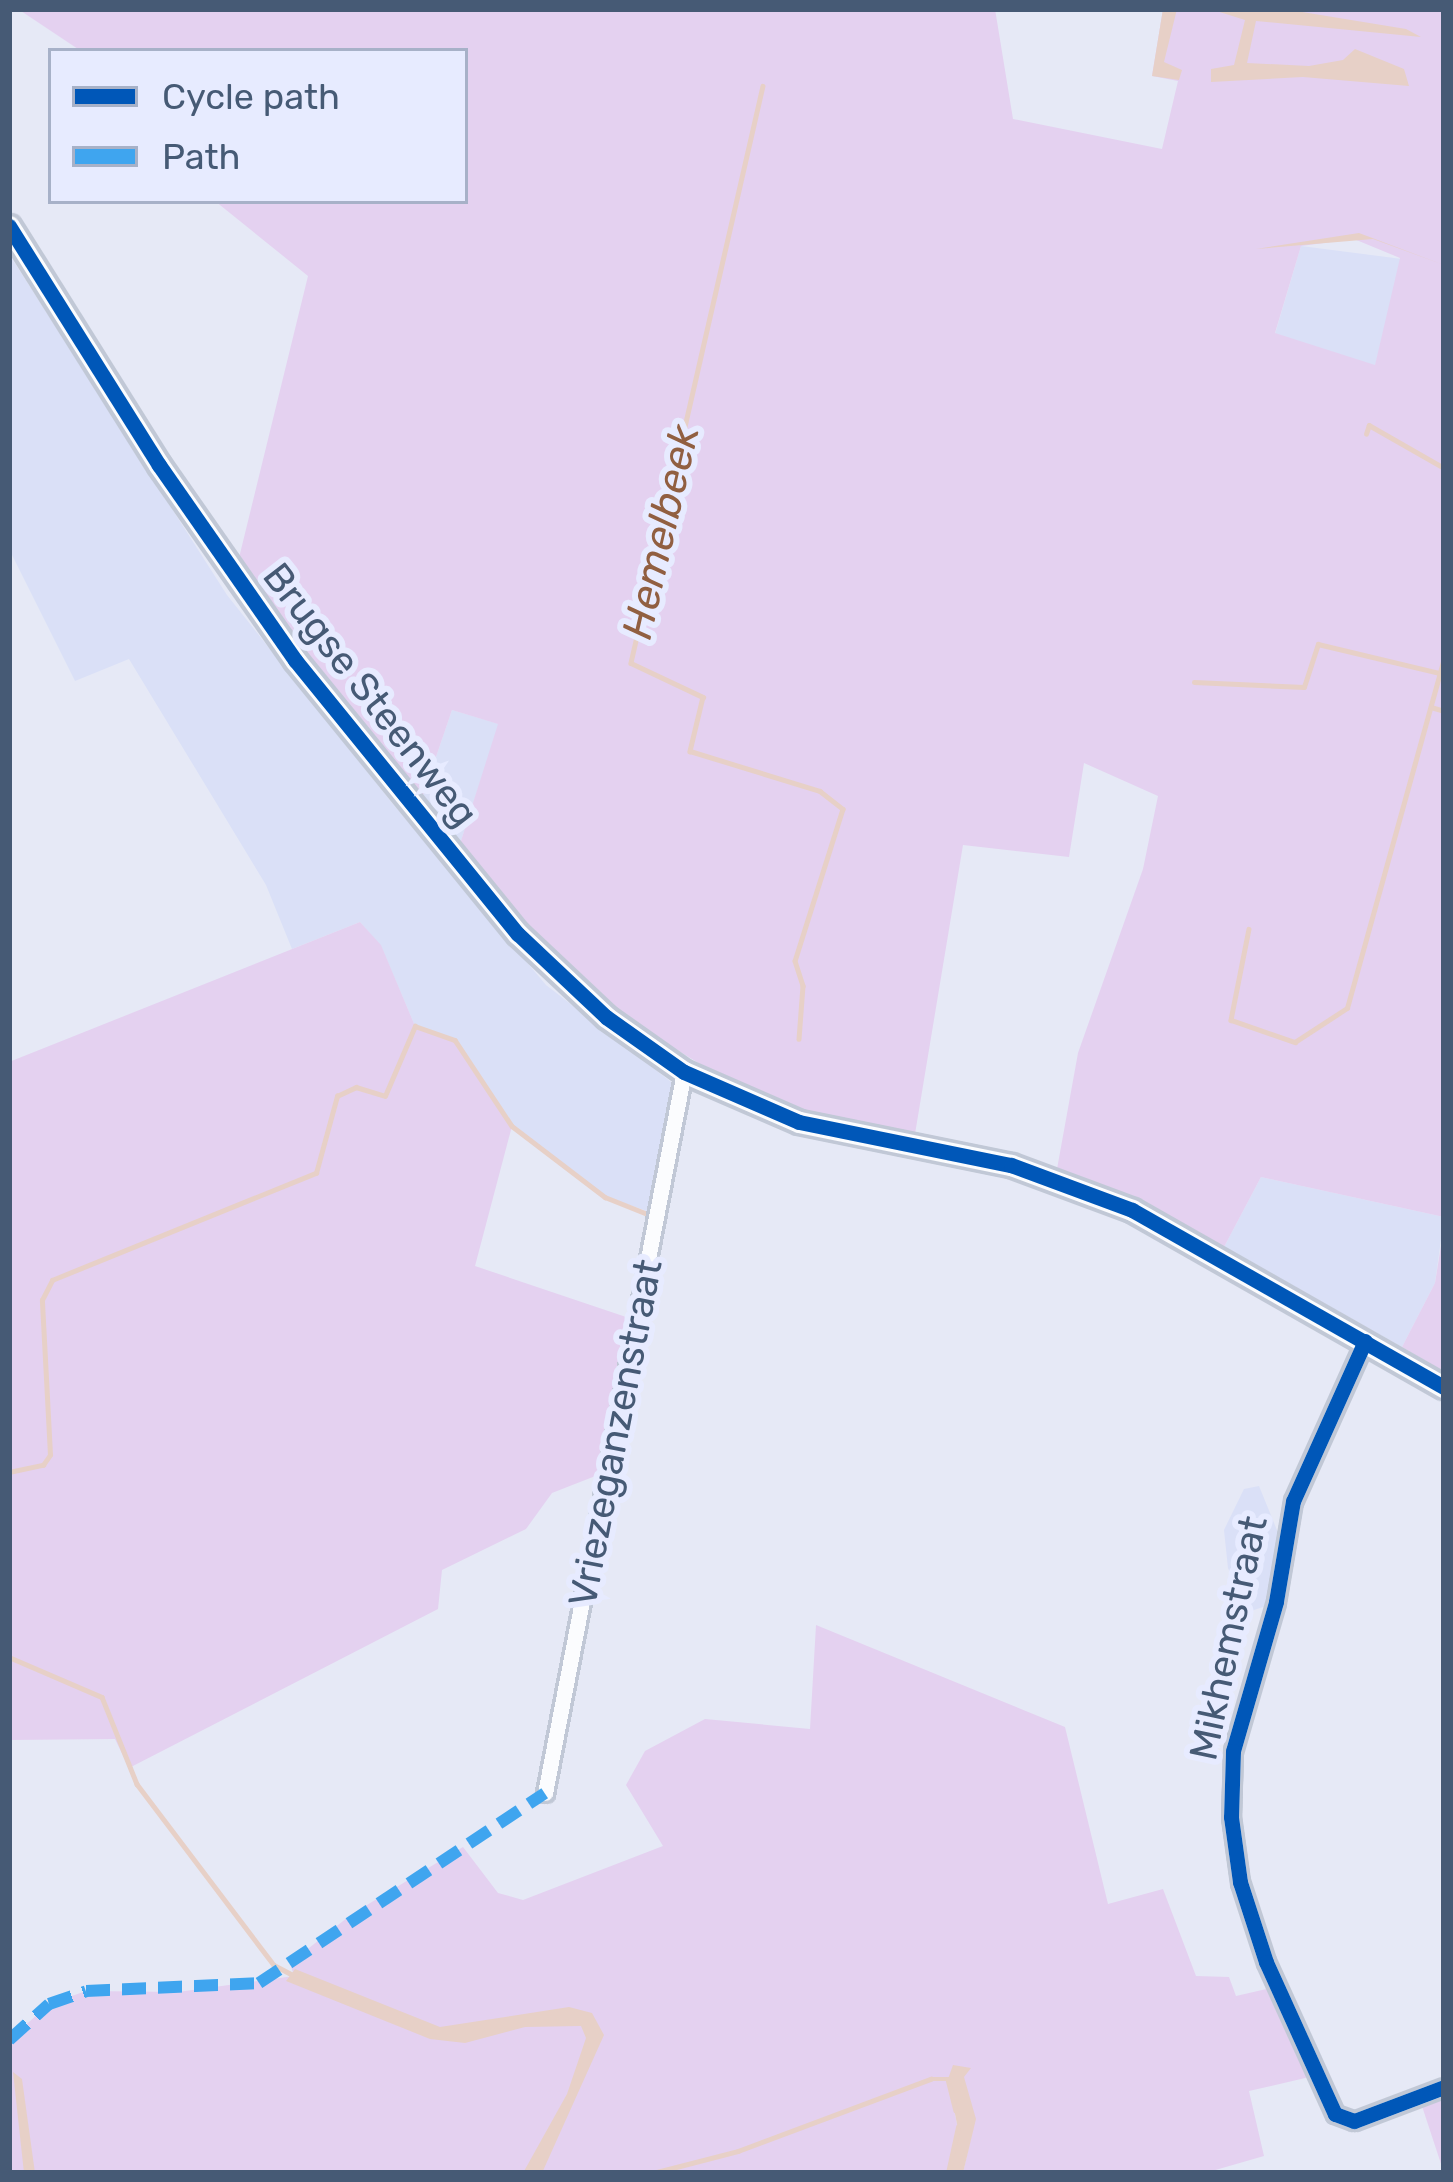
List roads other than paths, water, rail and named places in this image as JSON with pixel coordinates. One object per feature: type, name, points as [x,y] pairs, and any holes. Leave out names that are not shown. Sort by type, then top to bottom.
[{"type":"main road","name":"Brugse Steenweg","points":[[9,226],[159,465],[295,660],[552,973],[684,1072],[772,1111],[1057,1179],[1132,1210],[1444,1387]]},
{"type":"street","name":"Vriezeganzenstraat","points":[[545,1793],[684,1072]]},
{"type":"street","name":"Mikhemstraat","points":[[1365,1341],[1293,1501],[1276,1602],[1233,1751],[1231,1817],[1240,1882],[1266,1962],[1335,2114],[1354,2121],[1444,2087]]},
{"type":"waterway","name":"Hemelbeek","points":[[763,86],[631,663],[703,697],[690,751],[820,791],[843,809],[795,961],[803,986],[799,1039]]},
{"type":"waterway","points":[[1366,434],[1369,425],[1444,468]]},
{"type":"waterway","points":[[1194,682],[1304,687],[1318,644],[1440,673]]},
{"type":"waterway","points":[[1249,929],[1231,1020],[1295,1042],[1347,1008],[1444,658]]},
{"type":"waterway","points":[[1431,707],[1444,711]]},
{"type":"waterway","points":[[9,1472],[43,1465],[50,1455],[42,1300],[52,1280],[316,1173],[337,1096],[356,1087],[385,1096],[415,1026],[455,1040],[512,1126],[605,1197],[650,1215]]},
{"type":"waterway","points":[[1443,1199],[1444,1193]]},
{"type":"waterway","points":[[9,1657],[102,1697],[137,1784],[274,1965],[293,1975]]},
{"type":"waterway","points":[[653,2173],[738,2151],[931,2079],[948,2079],[956,2110]]},
{"type":"waterway","points":[[948,2173],[958,2127]]}]
